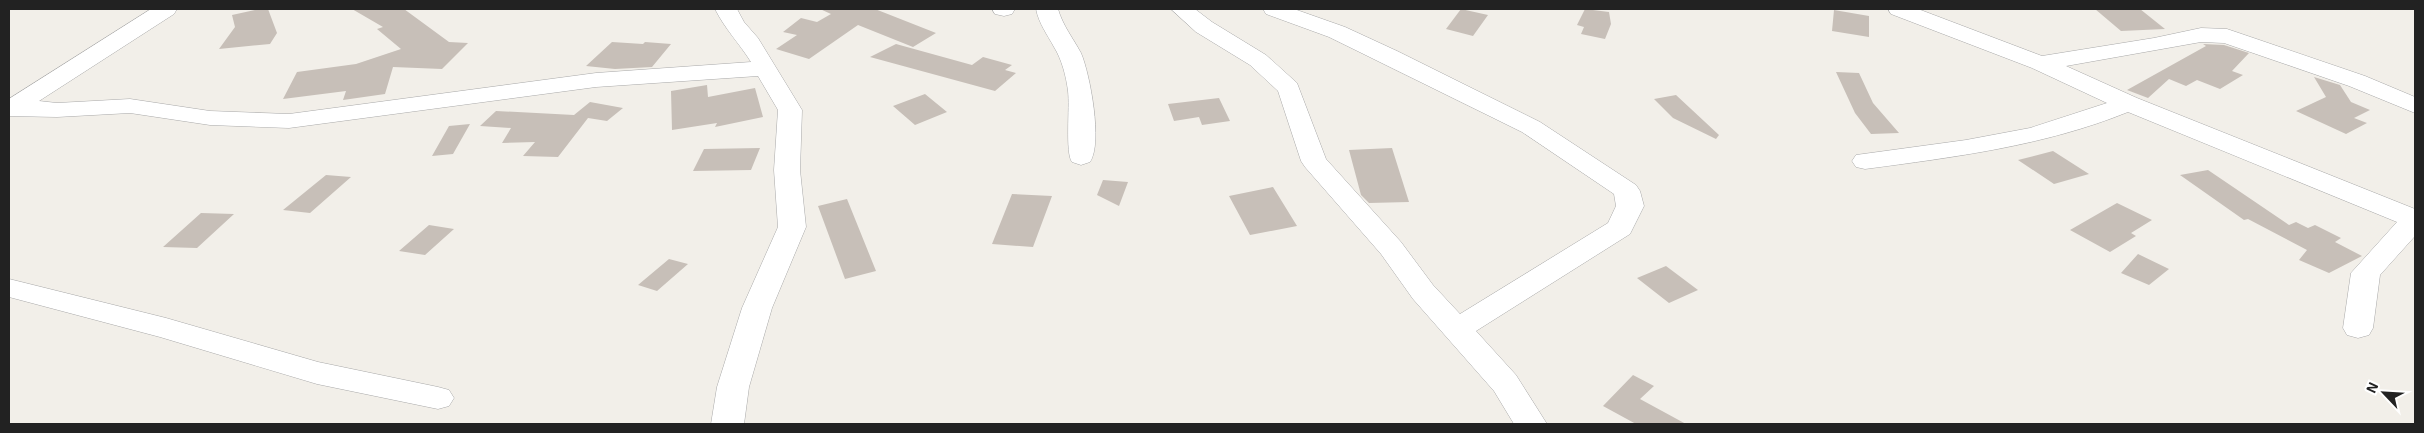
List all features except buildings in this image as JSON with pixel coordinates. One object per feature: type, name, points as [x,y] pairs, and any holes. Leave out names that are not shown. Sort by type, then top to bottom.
[{"type":"street","points":[[11,108],[166,9]]},
{"type":"street","points":[[726,9],[734,25],[747,38],[790,110],[787,170],[792,227],[757,308],[733,387],[728,424]]},
{"type":"street","points":[[1047,9],[1050,24],[1069,53],[1080,86],[1084,120],[1081,157]]},
{"type":"street","points":[[1182,9],[1204,27],[1258,60],[1289,88],[1314,161],[1391,248],[1423,292],[1505,383],[1530,424]]},
{"type":"street","points":[[1274,9],[1371,48],[1531,127],[1627,191],[1630,206],[1620,228],[1456,330]]},
{"type":"street","points":[[1898,9],[2040,63],[2128,103],[2415,219],[2366,273],[2358,328]]},
{"type":"street","points":[[2040,63],[2154,45],[2201,35],[2221,35],[2245,40],[2357,81],[2415,106]]},
{"type":"street","points":[[11,108],[57,110],[130,106],[154,108],[210,118],[249,121],[289,121],[596,80],[766,68]]},
{"type":"street","points":[[1865,161],[2007,142],[2093,119],[2128,103]]},
{"type":"street","points":[[9,288],[166,328],[317,373],[438,398]]}]
